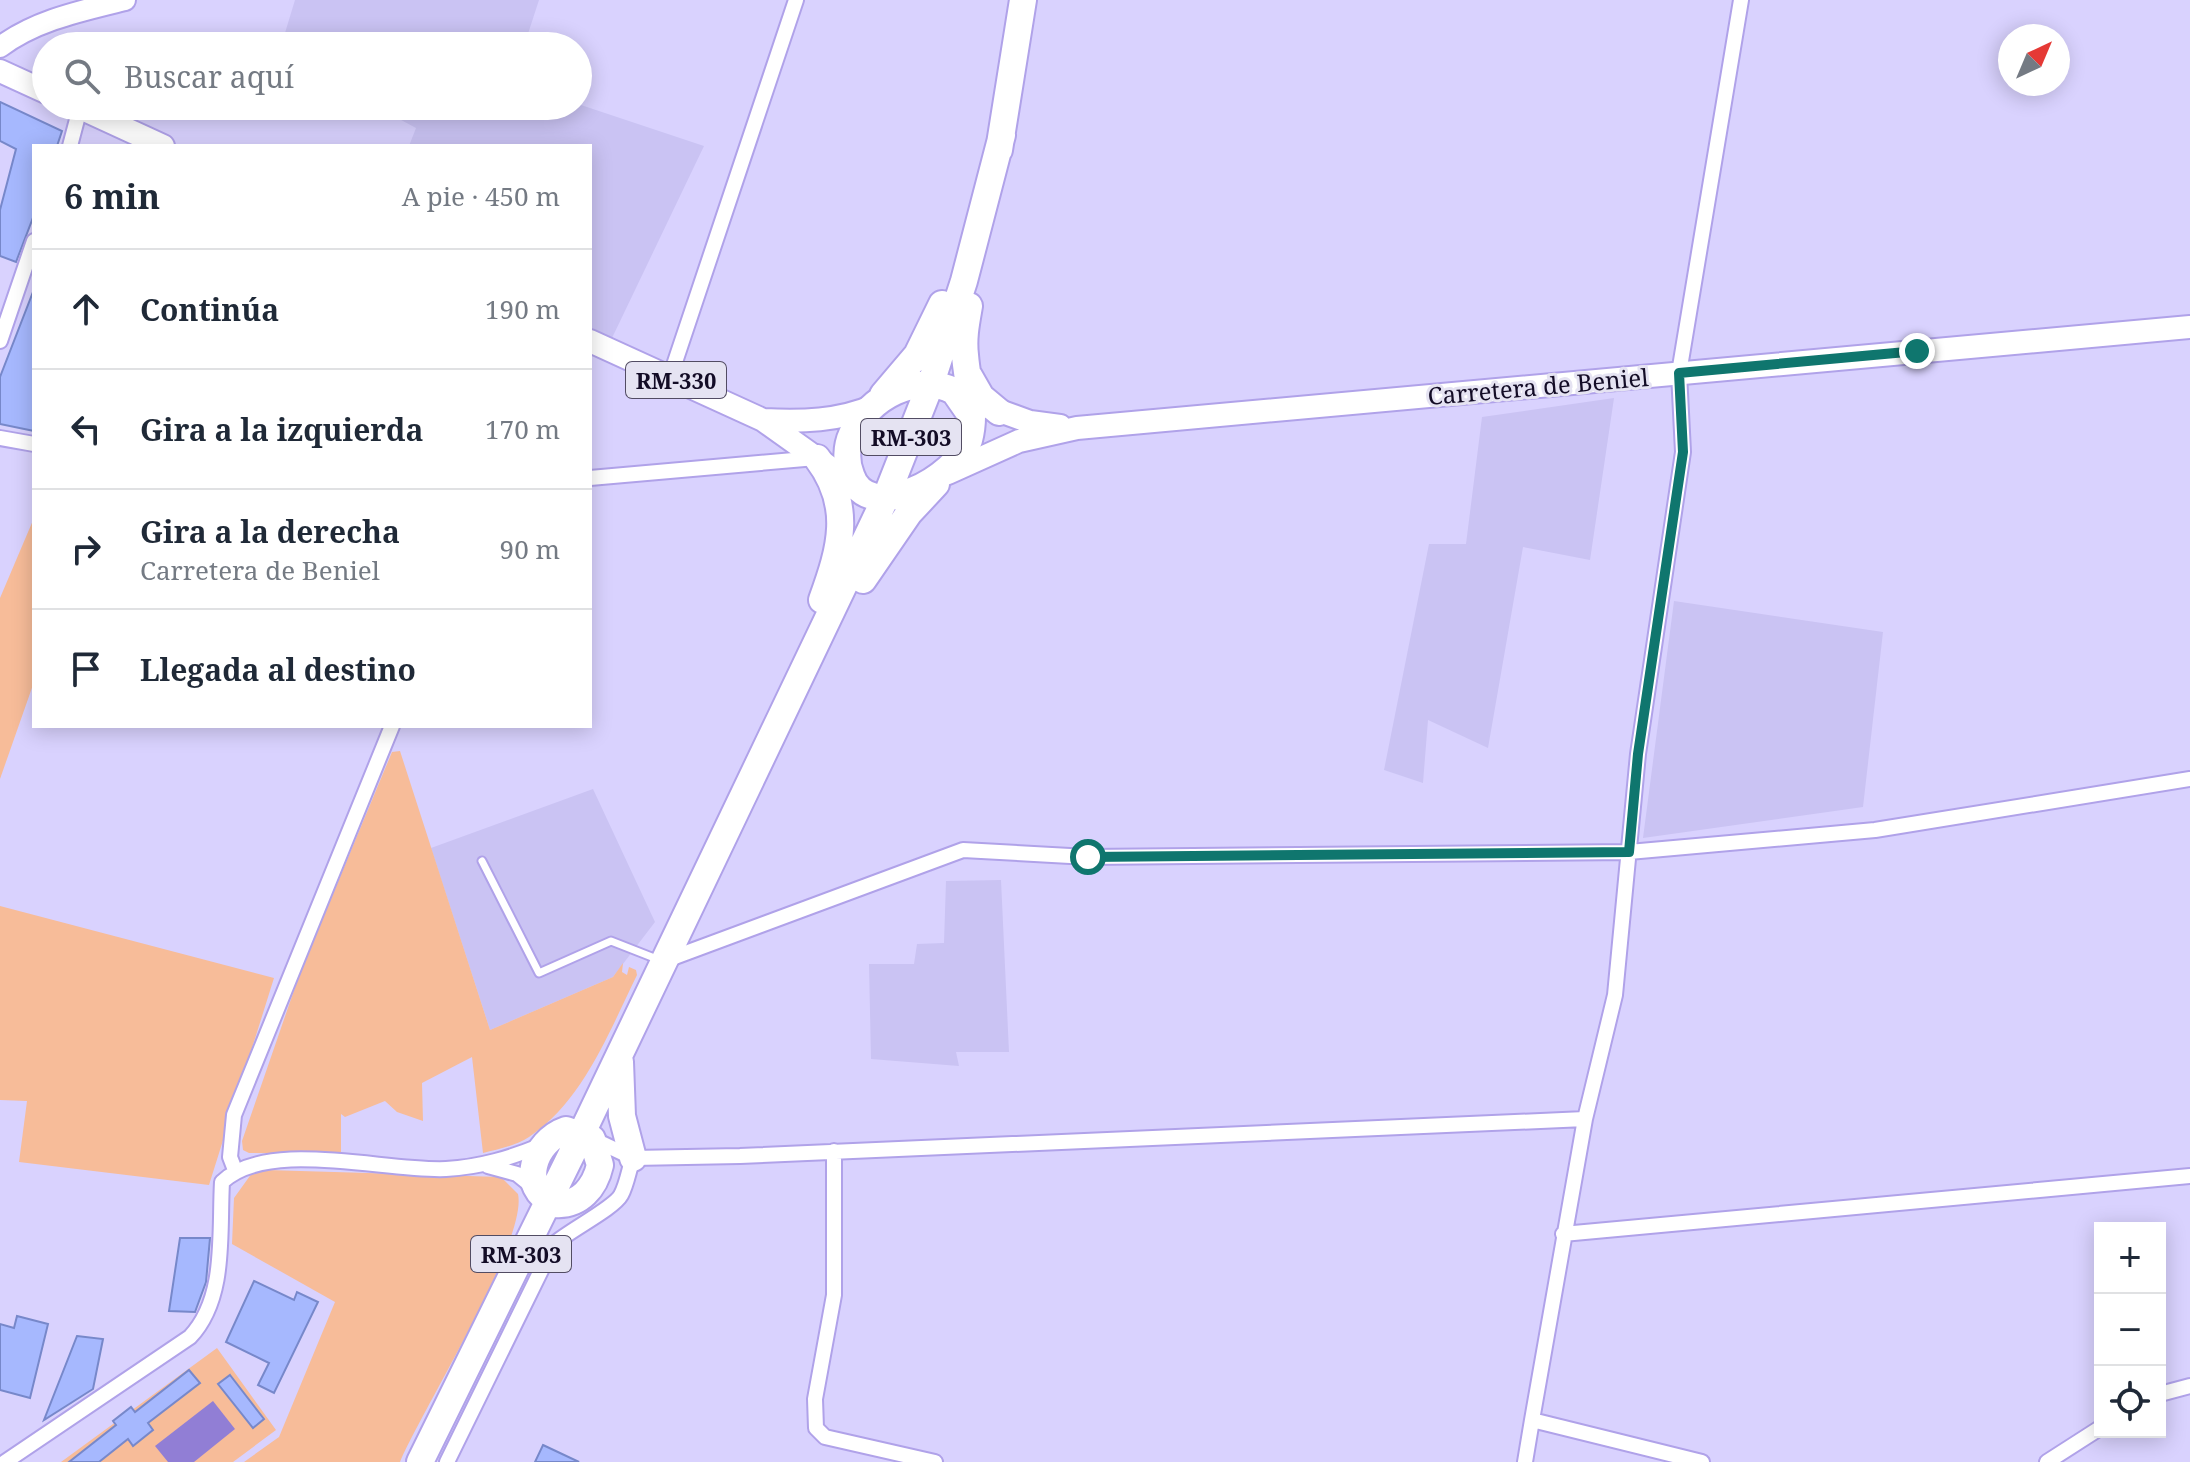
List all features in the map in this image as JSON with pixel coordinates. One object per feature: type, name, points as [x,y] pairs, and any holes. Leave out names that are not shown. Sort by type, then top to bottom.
[{"type":"highway","name":"RM-303","points":[[420,1462],[532,1231],[543,1195],[587,1136],[622,1047],[886,497],[956,387],[964,281],[1002,135],[1023,0]]},
{"type":"highway","points":[[778,724],[878,554],[909,513],[965,451],[971,428],[970,414],[956,387],[1002,135]]},
{"type":"highway","points":[[778,724],[831,575],[839,541],[849,442],[853,432],[917,355],[935,321],[952,282],[1002,135]]},
{"type":"highway","points":[[874,406],[908,386],[956,387],[981,397],[999,412]]},
{"type":"highway","points":[[817,458],[834,483],[866,496],[886,497],[945,475]]},
{"type":"highway","points":[[582,1195],[564,1204],[543,1195],[532,1174],[538,1153],[582,1105],[622,1047]]},
{"type":"highway","points":[[622,1047],[618,1090],[633,1158]]},
{"type":"highway","points":[[532,1231],[582,1195],[600,1165],[587,1136],[566,1130],[550,1138]]},
{"type":"highway","points":[[517,1174],[533,1203],[532,1231]]},
{"type":"main road","points":[[0,71],[32,86]]},
{"type":"main road","points":[[106,120],[159,144]]},
{"type":"main road","name":"Carretera de Beniel","points":[[1077,428],[2190,327]]},
{"type":"main road","name":"RM-330","points":[[592,342],[763,420]]},
{"type":"main road","points":[[763,420],[796,422],[846,416],[874,406]]},
{"type":"main road","points":[[999,412],[1030,422],[1077,428]]},
{"type":"main road","points":[[763,420],[817,458]]},
{"type":"main road","points":[[945,475],[1019,441],[1077,428]]},
{"type":"street","points":[[0,47],[17,34],[59,17],[125,0]]},
{"type":"street","points":[[670,377],[796,0]]},
{"type":"street","points":[[1525,1462],[1585,1119],[1615,995],[1638,754],[1683,452],[1679,373],[1741,0]]},
{"type":"street","points":[[70,144],[75,120]]},
{"type":"street","points":[[0,341],[32,247]]},
{"type":"street","points":[[0,438],[32,444]]},
{"type":"street","points":[[592,478],[817,458]]},
{"type":"street","points":[[235,1170],[230,1157],[234,1115],[391,728]]},
{"type":"street","points":[[663,961],[963,850],[1088,857],[1629,852],[1875,830],[2190,779]]},
{"type":"street","points":[[582,1195],[607,1172],[633,1158],[1585,1119]]},
{"type":"street","points":[[587,1136],[633,1158]]},
{"type":"street","points":[[5,1462],[66,1424],[202,1325],[214,1301],[222,1182],[235,1170],[274,1160],[444,1169],[484,1165],[550,1138]]},
{"type":"street","points":[[834,1151],[834,1295],[815,1399],[816,1428],[825,1437],[935,1462]]},
{"type":"street","points":[[447,1462],[554,1244],[575,1225],[612,1207],[621,1195],[633,1158]]},
{"type":"street","points":[[484,1165],[517,1174],[543,1195]]},
{"type":"street","points":[[1563,1234],[2190,1176]]},
{"type":"street","points":[[2166,1392],[2190,1386]]},
{"type":"street","points":[[1532,1420],[1702,1462]]},
{"type":"street","points":[[2047,1462],[2094,1432]]},
{"type":"lane","points":[[482,861],[539,973],[611,941],[663,961]]},
{"type":"shaded area","points":[[295,0],[539,0],[529,32],[285,32]]},
{"type":"shaded area","points":[[592,109],[704,146],[612,338],[592,328],[592,144],[410,144],[416,128],[401,120],[592,120]]},
{"type":"shaded area","points":[[1614,398],[1590,560],[1523,547],[1488,748],[1428,720],[1423,783],[1384,770],[1429,544],[1466,544],[1482,417]]},
{"type":"shaded area","points":[[32,523],[32,688],[0,779],[0,598]]},
{"type":"shaded area","points":[[1674,601],[1883,632],[1863,807],[1643,838]]},
{"type":"shaded area","points":[[400,751],[490,1030],[613,977],[623,963],[622,972],[627,975],[629,967],[636,970],[637,975],[605,1042],[580,1085],[548,1122],[518,1143],[483,1153],[472,1057],[422,1083],[423,1121],[397,1112],[385,1101],[345,1117],[341,1114],[341,1154],[249,1153],[243,1150],[242,1141],[300,973],[392,752]]},
{"type":"shaded area","points":[[593,789],[655,922],[613,977],[490,1030],[431,848]]},
{"type":"shaded area","points":[[1001,880],[1009,1052],[956,1052],[959,1066],[871,1059],[869,964],[914,964],[917,944],[944,943],[946,881]]},
{"type":"shaded area","points":[[0,906],[274,978],[209,1185],[19,1162],[27,1101],[0,1100]]},
{"type":"shaded area","points":[[267,1170],[501,1177],[518,1194],[517,1217],[491,1285],[400,1462],[244,1462],[279,1437],[335,1302],[232,1244],[234,1198],[252,1173]]},
{"type":"shaded area","points":[[217,1348],[276,1430],[233,1462],[61,1462]]},
{"type":"shaded area","points":[[213,1401],[235,1429],[194,1462],[168,1462],[155,1446]]},
{"type":"building","points":[[0,102],[32,117],[32,120],[62,131],[58,144],[32,144],[32,220],[16,262],[0,256],[0,210],[16,149],[0,141]]},
{"type":"building","points":[[32,295],[32,431],[0,424],[0,377]]},
{"type":"building","points":[[180,1238],[210,1238],[206,1282],[195,1312],[169,1311]]},
{"type":"building","points":[[254,1281],[294,1300],[297,1292],[318,1302],[274,1393],[258,1385],[269,1363],[226,1342]]},
{"type":"building","points":[[17,1316],[48,1324],[30,1398],[0,1390],[0,1324],[14,1328]]},
{"type":"building","points":[[77,1336],[103,1339],[93,1389],[44,1420]]},
{"type":"building","points":[[189,1370],[200,1383],[148,1423],[153,1430],[133,1446],[128,1439],[99,1462],[69,1462],[116,1425],[113,1421],[131,1407],[135,1412]]},
{"type":"building","points":[[230,1375],[264,1419],[253,1428],[218,1384]]},
{"type":"building","points":[[543,1445],[579,1462],[535,1462]]},
{"type":"route","points":[[1088,857],[1629,852],[1638,754],[1683,452],[1679,373],[1917,351]]}]
